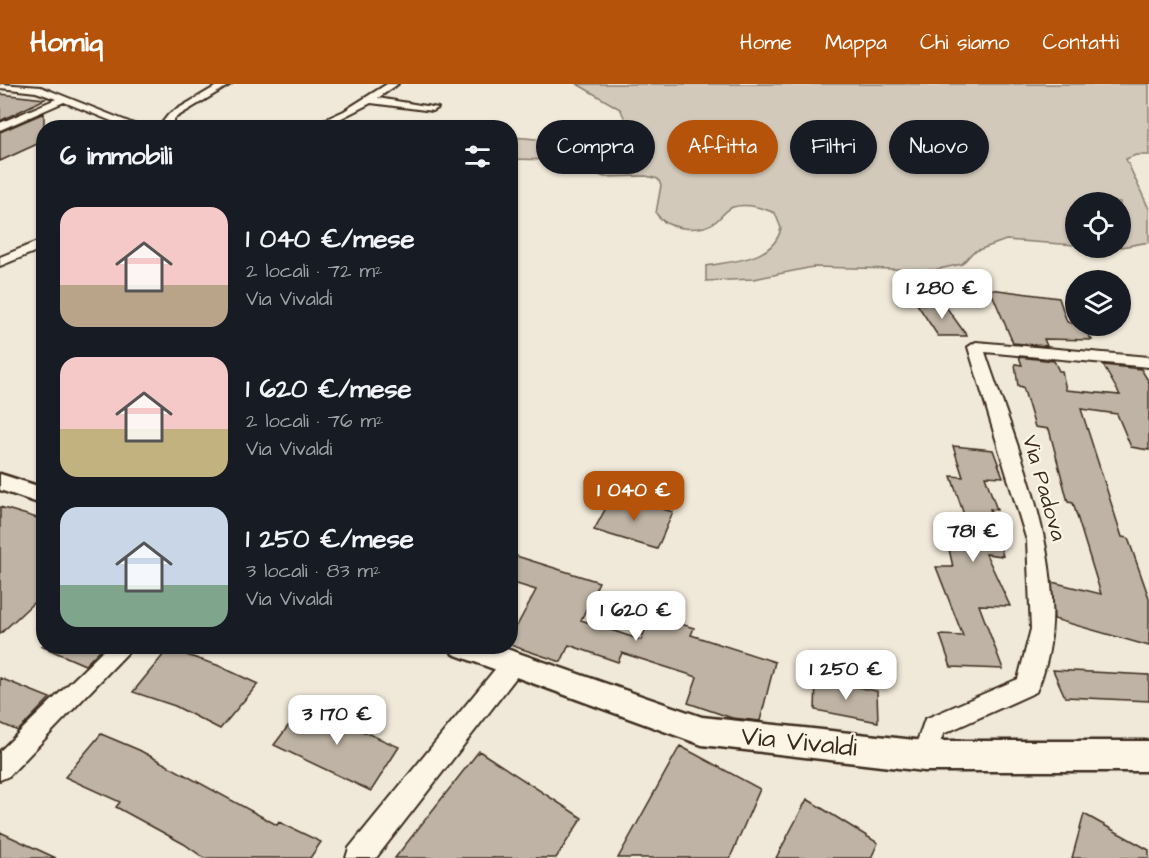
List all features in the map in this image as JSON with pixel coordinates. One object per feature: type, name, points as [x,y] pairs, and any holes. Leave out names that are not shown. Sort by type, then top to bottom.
[{"type":"street","points":[[169,120],[226,84]]},
{"type":"street","points":[[331,120],[347,113],[393,84]]},
{"type":"street","points":[[0,86],[38,89],[118,120]]},
{"type":"street","points":[[0,127],[64,99]]},
{"type":"street","points":[[369,100],[433,108]]},
{"type":"street","points":[[0,262],[36,246]]},
{"type":"street","name":"Via Padova","points":[[924,756],[933,728],[1028,685],[1042,629],[1037,541],[976,347],[1149,362]]},
{"type":"street","points":[[0,482],[36,494]]},
{"type":"street","points":[[0,768],[115,654]]},
{"type":"street","name":"Via Vivaldi","points":[[485,654],[702,731],[924,756],[1149,756]]},
{"type":"street","points":[[359,858],[513,664]]},
{"type":"shaded area","points":[[577,84],[1149,84],[1149,155],[1136,155],[1126,159],[1149,209],[1149,242],[1131,245],[1131,192],[1065,192],[1065,244],[1006,240],[973,252],[962,264],[934,270],[813,267],[754,279],[706,281],[706,266],[751,258],[770,247],[777,239],[781,228],[775,213],[765,209],[738,206],[730,208],[717,220],[700,228],[683,228],[667,223],[656,213],[661,185],[658,179],[646,176],[604,177],[597,174],[655,174],[655,120],[626,120],[620,109]]},
{"type":"shaded area","points":[[518,138],[536,140],[536,160],[518,159]]},
{"type":"building","points":[[0,94],[45,99],[0,121]]},
{"type":"building","points":[[44,113],[44,120],[36,120],[36,145],[0,161],[0,132]]},
{"type":"building","points":[[990,289],[1059,298],[1065,316],[1065,336],[1089,336],[1092,340],[1044,339],[1047,346],[1013,343]]},
{"type":"building","points":[[917,304],[944,304],[967,336],[938,336]]},
{"type":"building","points":[[1019,357],[1054,361],[1059,371],[1062,371],[1066,390],[1120,395],[1103,365],[1141,369],[1149,382],[1149,450],[1131,447],[1117,414],[1081,409],[1122,537],[1128,538],[1149,598],[1149,646],[1054,619],[1052,582],[1101,594],[1073,503],[1068,502],[1049,429],[1035,427],[1023,387],[1018,386],[1015,364],[1022,365]]},
{"type":"building","points":[[953,446],[993,450],[1003,477],[985,476],[997,510],[990,509],[1003,556],[986,554],[1010,606],[979,605],[1003,669],[951,667],[940,635],[963,636],[936,567],[953,567],[943,522],[967,524],[951,476],[963,477]]},
{"type":"building","points":[[613,495],[673,512],[657,549],[594,530]]},
{"type":"building","points":[[0,507],[36,518],[36,600],[0,634]]},
{"type":"building","points":[[518,557],[599,582],[581,620],[641,640],[651,615],[694,628],[691,635],[775,662],[760,721],[732,718],[688,703],[697,677],[622,653],[618,662],[569,645],[561,662],[518,648],[518,624],[536,590],[518,584]]},
{"type":"building","points":[[60,654],[96,654],[85,665]]},
{"type":"building","points":[[164,654],[183,654],[217,665],[258,684],[220,729],[175,706],[133,692]]},
{"type":"building","points":[[1053,670],[1149,675],[1149,701],[1065,697]]},
{"type":"building","points":[[0,678],[50,698],[18,731],[0,723]]},
{"type":"building","points":[[816,679],[877,691],[878,722],[815,710]]},
{"type":"building","points":[[306,702],[342,718],[339,721],[399,747],[371,791],[274,745]]},
{"type":"building","points":[[101,734],[139,750],[277,825],[279,822],[321,842],[310,858],[204,858],[184,844],[116,807],[120,802],[65,777]]},
{"type":"building","points":[[680,746],[760,789],[730,858],[618,858]]},
{"type":"building","points":[[479,751],[582,818],[556,858],[395,858]]},
{"type":"building","points":[[807,799],[878,843],[871,858],[776,858]]},
{"type":"building","points":[[1084,814],[1149,850],[1149,858],[1072,858]]},
{"type":"building","points":[[0,832],[56,858],[0,858]]}]
